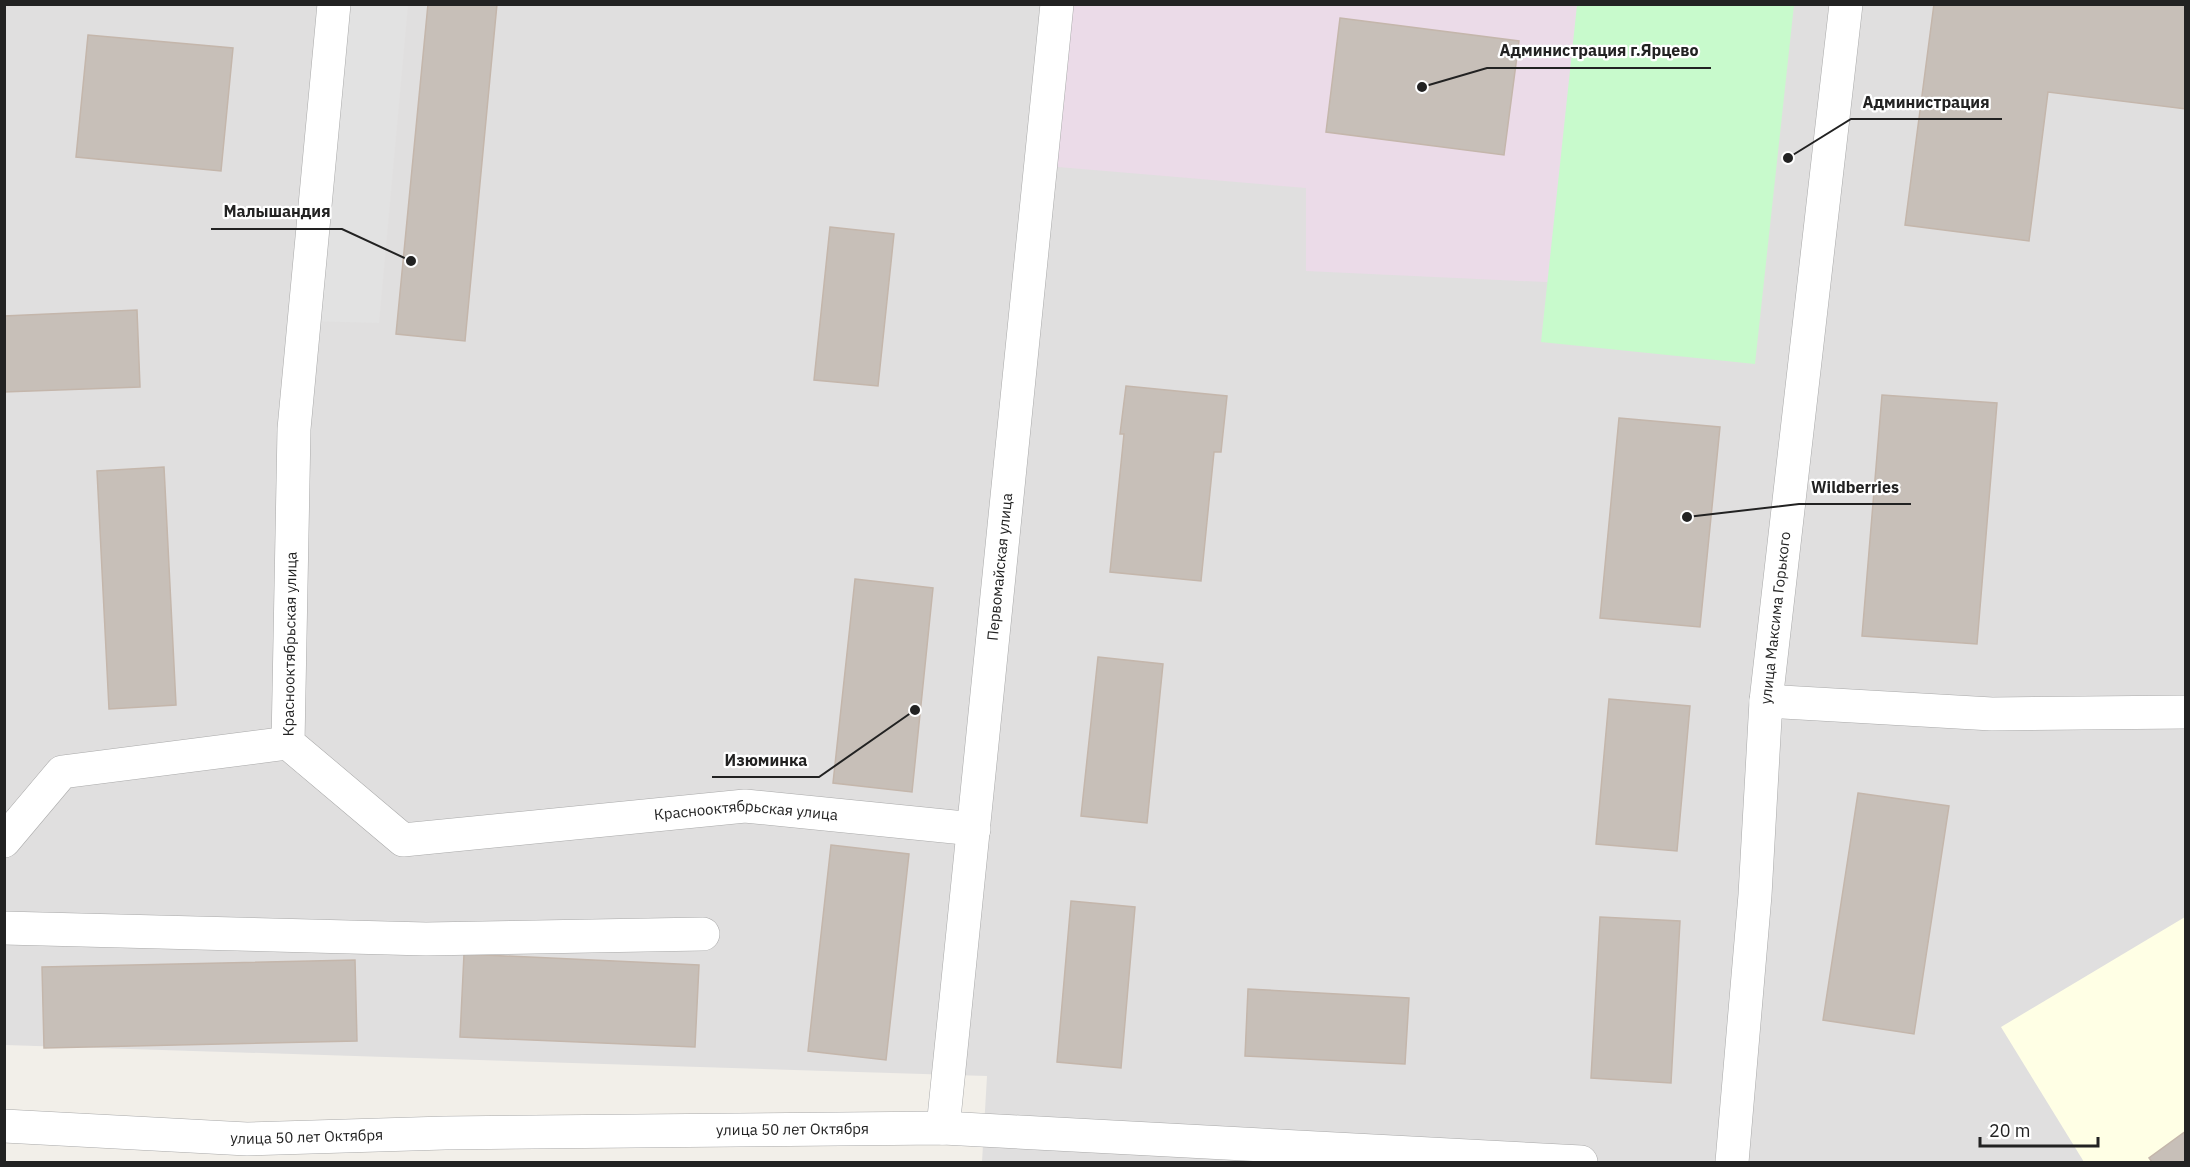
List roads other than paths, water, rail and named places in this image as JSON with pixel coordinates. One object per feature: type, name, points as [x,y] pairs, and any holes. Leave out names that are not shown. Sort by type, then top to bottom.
[{"type":"street","name":"Краснооктябрьская улица","points":[[334,4],[294,429],[288,743],[403,840],[745,806],[974,829]]},
{"type":"street","name":"Первомайская улица","points":[[943,1128],[1057,4]]},
{"type":"street","name":"улица Максима Горького","points":[[1732,1162],[1755,895],[1766,701],[1846,4]]},
{"type":"street","points":[[1766,701],[1992,714],[2186,712]]},
{"type":"street","points":[[4,841],[63,772],[288,743]]},
{"type":"street","points":[[4,928],[426,939],[704,934]]},
{"type":"street","name":"улица 50 лет Октября","points":[[4,1126],[250,1151],[445,1133],[943,1128],[1581,1162]]},
{"type":"place","name":"Администрация г.Ярцево","points":[[1422,87]]},
{"type":"place","name":"Администрация","points":[[1788,158]]},
{"type":"place","name":"Малышандия","points":[[411,261]]},
{"type":"place","name":"Wildberries","points":[[1687,517]]},
{"type":"place","name":"Изюминка","points":[[915,710]]}]
